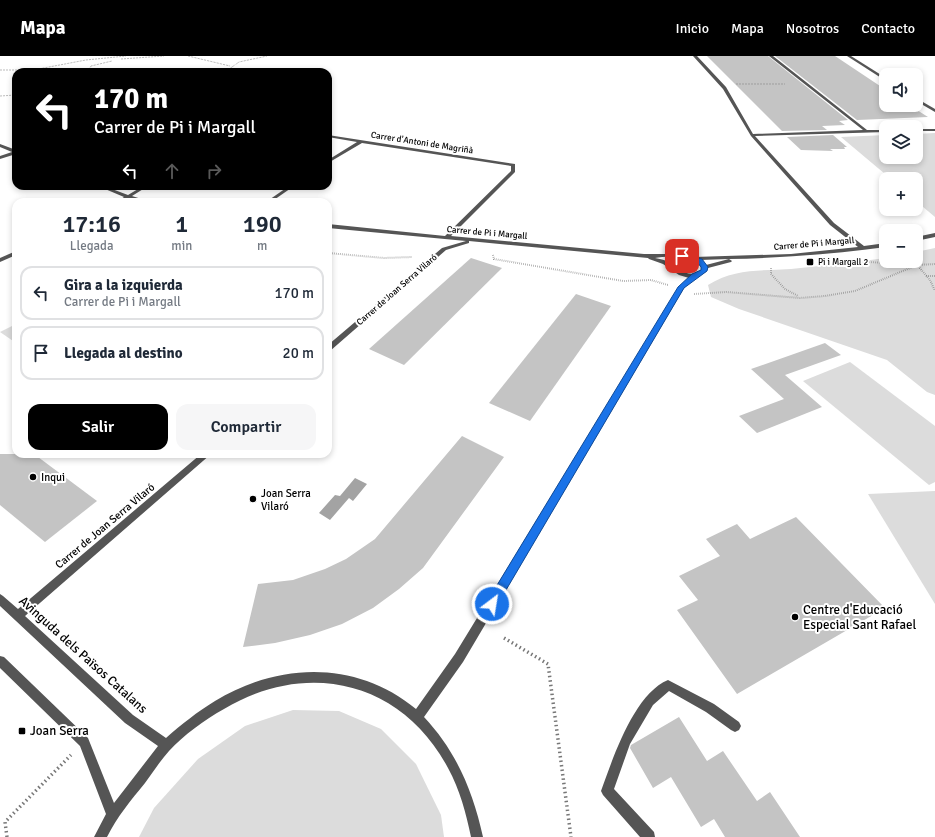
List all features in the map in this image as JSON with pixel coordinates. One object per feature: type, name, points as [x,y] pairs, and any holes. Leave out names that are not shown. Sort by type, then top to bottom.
[{"type":"street","points":[[695,56],[722,84],[752,135],[832,224],[864,249]]},
{"type":"street","points":[[771,56],[867,132]]},
{"type":"street","points":[[849,56],[879,75]]},
{"type":"street","points":[[923,103],[935,111]]},
{"type":"street","points":[[923,130],[935,130]]},
{"type":"street","points":[[752,135],[879,131]]},
{"type":"street","name":"Carrer d'Antoni de Magriñà","points":[[332,137],[513,165],[513,171],[446,238]]},
{"type":"street","points":[[332,160],[360,142]]},
{"type":"street","points":[[0,145],[12,150]]},
{"type":"street","points":[[0,158],[12,154]]},
{"type":"street","points":[[111,190],[133,198]]},
{"type":"street","points":[[129,197],[140,190]]},
{"type":"street","points":[[274,198],[286,190]]},
{"type":"street","name":"Carrer de Pi i Margall","points":[[332,226],[471,241],[644,256],[676,256],[695,258],[743,258],[801,255],[879,246]]},
{"type":"street","points":[[923,238],[935,235]]},
{"type":"street","name":"Carrer de Joan Serra Vilaró","points":[[332,347],[444,249],[471,241]]},
{"type":"street","points":[[0,260],[12,255]]},
{"type":"street","name":"Carrer de Pi i Margall","points":[[644,256],[669,265],[676,272]]},
{"type":"street","points":[[669,265],[670,260],[676,256]]},
{"type":"street","points":[[695,258],[705,267]]},
{"type":"street","name":"Carrer de Pi i Margall","points":[[418,717],[459,658],[682,287],[695,275],[704,271],[705,267],[743,258]]},
{"type":"street","points":[[676,272],[695,275]]},
{"type":"street","points":[[676,272],[682,287]]},
{"type":"street","name":"Carrer de Joan Serra Vilaró","points":[[18,615],[202,458]]},
{"type":"street","name":"Avinguda dels Països Catalans","points":[[0,599],[129,719],[168,744]]},
{"type":"street","points":[[0,661],[84,742],[112,814]]},
{"type":"street","points":[[100,837],[112,814],[168,744],[204,714],[242,692],[281,680],[318,676],[354,681],[387,694],[418,717],[440,743],[459,777],[473,817],[477,837]]},
{"type":"street","points":[[649,837],[607,791],[625,741],[649,701],[668,685],[710,708],[735,726]]},
{"type":"path","points":[[90,68],[91,66],[126,56]]},
{"type":"path","points":[[43,68],[88,60],[164,56]]},
{"type":"path","points":[[188,56],[231,66],[244,60],[267,56]]},
{"type":"path","points":[[0,70],[12,70]]},
{"type":"path","points":[[722,84],[806,84]]},
{"type":"path","points":[[0,96],[12,95]]},
{"type":"path","points":[[492,252],[494,259],[563,272],[595,275],[623,281],[651,280],[664,284]]},
{"type":"path","points":[[332,253],[384,258],[412,257]]},
{"type":"path","points":[[865,262],[879,263]]},
{"type":"path","points":[[923,265],[935,264]]},
{"type":"path","points":[[771,267],[772,274],[785,289],[800,298]]},
{"type":"path","points":[[696,294],[726,292],[800,298],[825,296],[855,291],[910,268]]},
{"type":"path","points":[[919,268],[930,280],[935,291]]},
{"type":"path","points":[[926,276],[935,276]]},
{"type":"path","points":[[930,280],[935,282]]},
{"type":"path","points":[[504,638],[548,664],[570,837]]},
{"type":"path","points":[[7,837],[5,822],[84,742]]},
{"type":"shaded area","points":[[935,133],[935,217],[923,207],[923,172],[883,172],[841,137],[879,135],[879,164],[923,164],[923,134]]},
{"type":"shaded area","points":[[935,248],[935,395],[927,392],[887,360],[739,309],[711,297],[708,285],[728,276],[748,271],[791,269],[879,259],[879,268],[923,268],[923,251]]},
{"type":"shaded area","points":[[12,326],[12,340],[0,332]]},
{"type":"shaded area","points":[[850,362],[935,426],[935,482],[929,485],[803,381]]},
{"type":"shaded area","points":[[355,478],[367,484],[353,501],[349,498],[330,520],[319,513],[335,495],[340,496]]},
{"type":"shaded area","points":[[935,491],[935,604],[868,494]]},
{"type":"shaded area","points":[[293,710],[339,711],[381,729],[416,764],[441,815],[444,837],[139,837],[154,808],[198,759],[245,726]]},
{"type":"building","points":[[707,56],[768,56],[848,120],[839,121],[845,125],[822,126],[827,130],[782,131]]},
{"type":"building","points":[[775,56],[835,56],[879,85],[879,112],[920,112],[928,117],[857,120]]},
{"type":"building","points":[[833,135],[847,147],[844,147],[845,149],[830,149],[833,151],[801,150],[787,137]]},
{"type":"building","points":[[471,258],[502,268],[404,365],[369,349]]},
{"type":"building","points":[[576,294],[611,306],[530,421],[489,403]]},
{"type":"building","points":[[825,343],[841,355],[785,375],[822,407],[757,433],[739,416],[784,399],[751,369]]},
{"type":"building","points":[[462,436],[504,457],[423,568],[399,589],[373,608],[342,624],[310,635],[275,643],[243,647],[258,584],[293,580],[325,569],[346,559],[375,539]]},
{"type":"building","name":"Inqui","points":[[0,454],[12,454],[12,458],[39,458],[97,501],[45,542],[0,505]]},
{"type":"building","points":[[796,517],[885,608],[737,694],[677,610],[698,600],[679,576],[720,556],[706,539],[737,524],[750,539]]},
{"type":"building","points":[[679,717],[707,761],[723,751],[757,801],[770,792],[800,837],[725,837],[714,819],[701,827],[671,777],[653,788],[630,748],[631,745]]},
{"type":"place","name":"Pi i Margall 2","points":[[810,262]]},
{"type":"place","name":"Inqui","points":[[33,477]]},
{"type":"place","name":"Joan Serra Vilaró","points":[[253,499]]},
{"type":"place","name":"Centre d'Educació Especial Sant Rafael","points":[[795,617]]},
{"type":"place","name":"Joan Serra","points":[[22,731]]},
{"type":"route","points":[[492,604],[682,287],[695,275],[704,271],[705,267],[703,264],[695,258],[682,256]]}]
